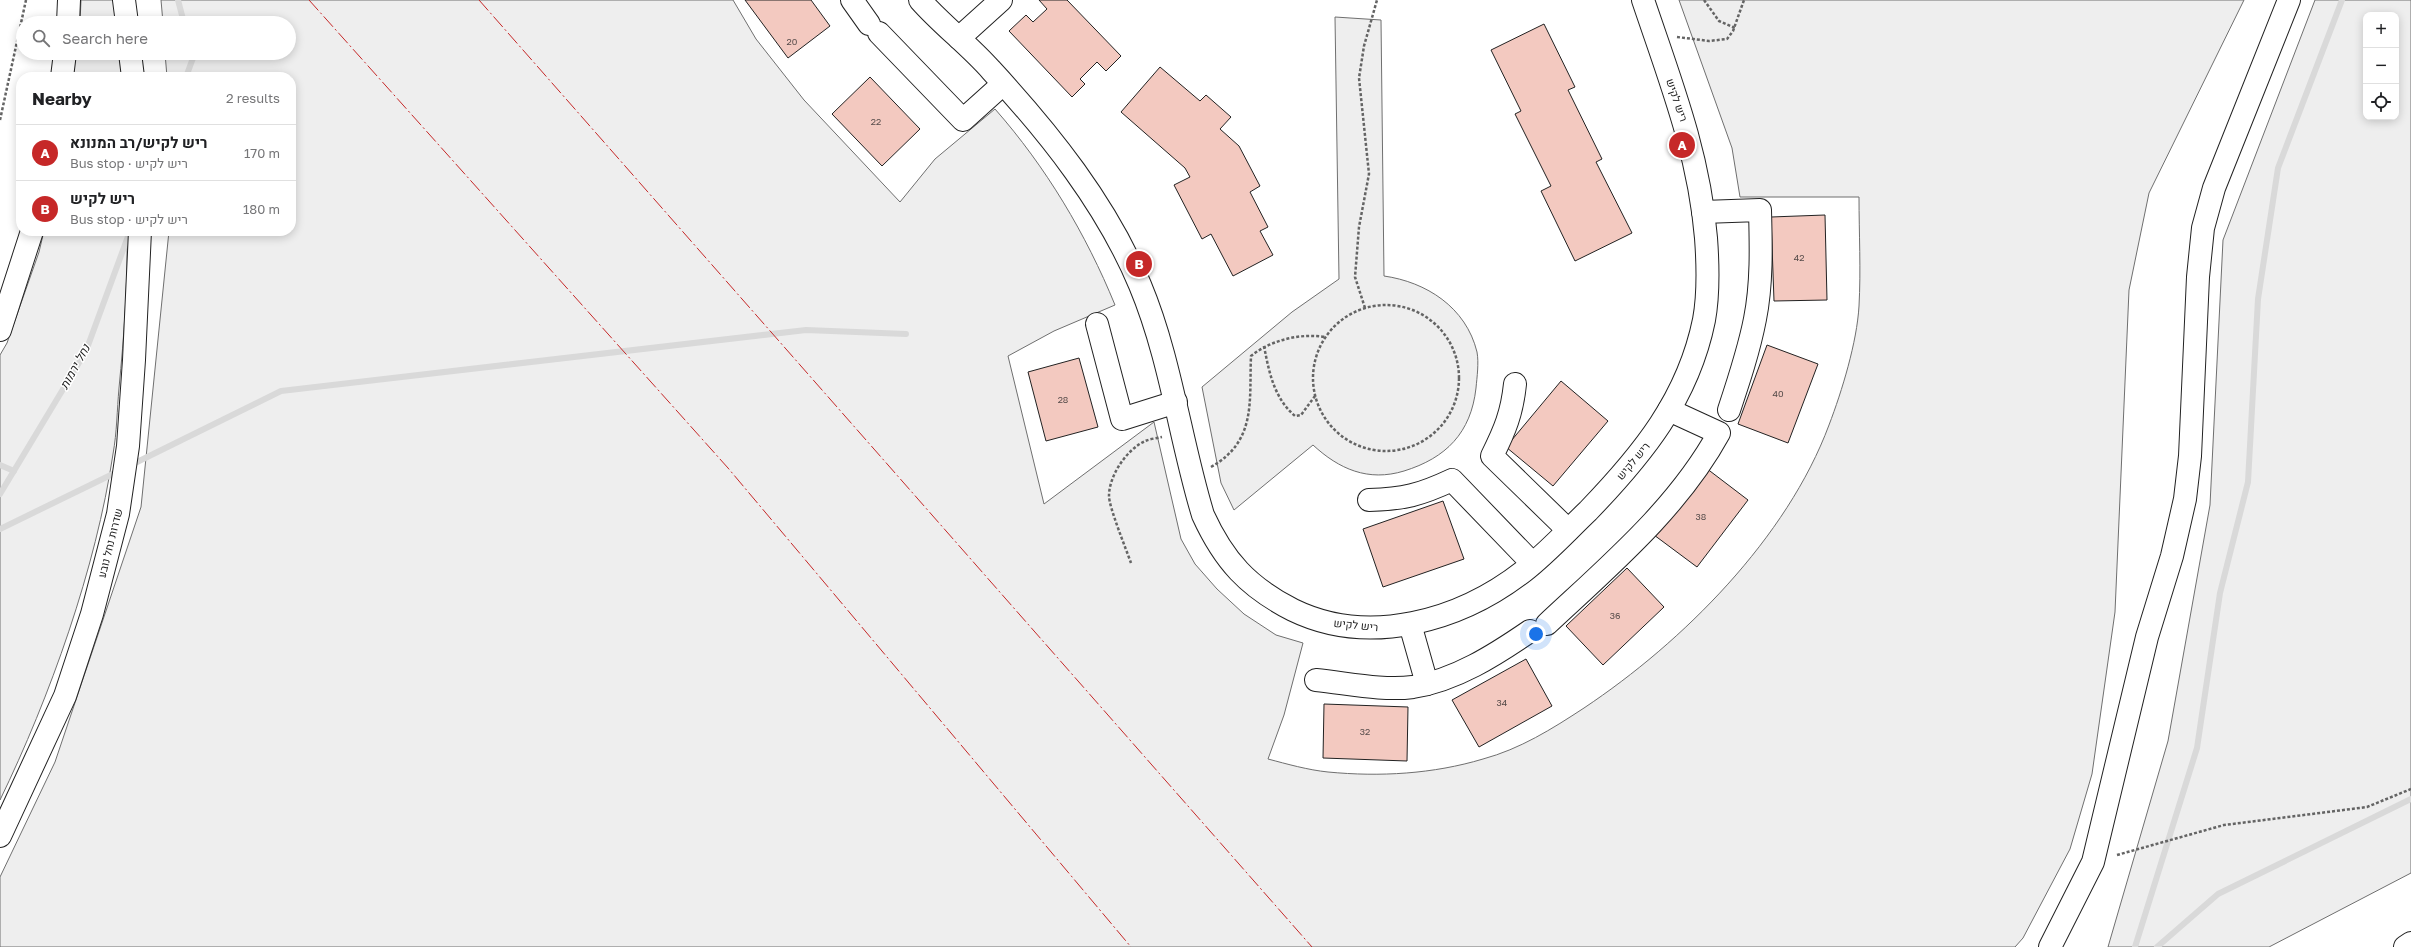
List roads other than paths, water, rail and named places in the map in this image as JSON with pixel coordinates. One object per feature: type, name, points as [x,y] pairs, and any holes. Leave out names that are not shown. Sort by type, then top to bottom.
[{"type":"main road","points":[[68,16],[69,0]]},
{"type":"main road","points":[[124,0],[126,16]]},
{"type":"main road","points":[[852,0],[874,28],[963,120],[1003,84]]},
{"type":"main road","name":"ריש לקיש","points":[[920,0],[1003,84],[1052,139],[1074,169],[1126,255],[1140,285],[1155,324],[1176,402],[1203,516],[1215,541],[1243,577],[1262,593],[1312,619],[1376,629],[1410,624],[1440,616],[1467,605],[1496,589],[1532,563],[1568,530],[1642,452],[1670,410],[1684,382],[1704,320],[1708,267],[1703,212],[1693,153],[1643,0]]},
{"type":"main road","points":[[959,38],[1001,0]]},
{"type":"main road","points":[[2050,947],[2093,862],[2143,652],[2172,556],[2185,499],[2190,456],[2198,278],[2203,228],[2214,188],[2289,0]]},
{"type":"main road","points":[[63,72],[64,60]]},
{"type":"main road","points":[[131,60],[132,72]]},
{"type":"main road","points":[[1703,212],[1760,210],[1760,273],[1756,318],[1745,362],[1729,410]]},
{"type":"main road","points":[[0,330],[30,236]]},
{"type":"main road","name":"שדרות נחל נובע","points":[[0,836],[65,696],[92,614],[118,514],[131,407],[140,236]]},
{"type":"main road","points":[[1097,324],[1122,419],[1176,402]]},
{"type":"main road","points":[[1515,384],[1512,410],[1505,431],[1492,456],[1568,530]]},
{"type":"main road","points":[[1316,680],[1386,687],[1412,687],[1427,684],[1476,665],[1539,627],[1639,538],[1684,484],[1719,433],[1670,410]]},
{"type":"main road","points":[[1369,500],[1402,499],[1424,493],[1452,480],[1532,563]]},
{"type":"main road","points":[[1410,624],[1427,684]]},
{"type":"main road","points":[[2405,947],[2411,943]]},
{"type":"waterway","name":"נחל ירמות","points":[[178,0],[182,16]]},
{"type":"waterway","points":[[2135,947],[2197,748],[2220,593],[2248,482],[2258,299],[2278,168],[2342,0]]},
{"type":"waterway","name":"נחל ירמות","points":[[188,72],[192,60]]},
{"type":"waterway","name":"נחל ירמות","points":[[0,494],[86,351],[128,236]]},
{"type":"waterway","points":[[131,465],[281,391],[806,330],[906,334]]},
{"type":"waterway","points":[[0,465],[14,471]]},
{"type":"waterway","points":[[0,529],[119,471]]},
{"type":"waterway","points":[[2157,947],[2218,894],[2411,799]]},
{"type":"place","name":"ריש לקיש/רב המנונא","points":[[1682,145]]},
{"type":"place","name":"ריש לקיש","points":[[1139,264]]}]
